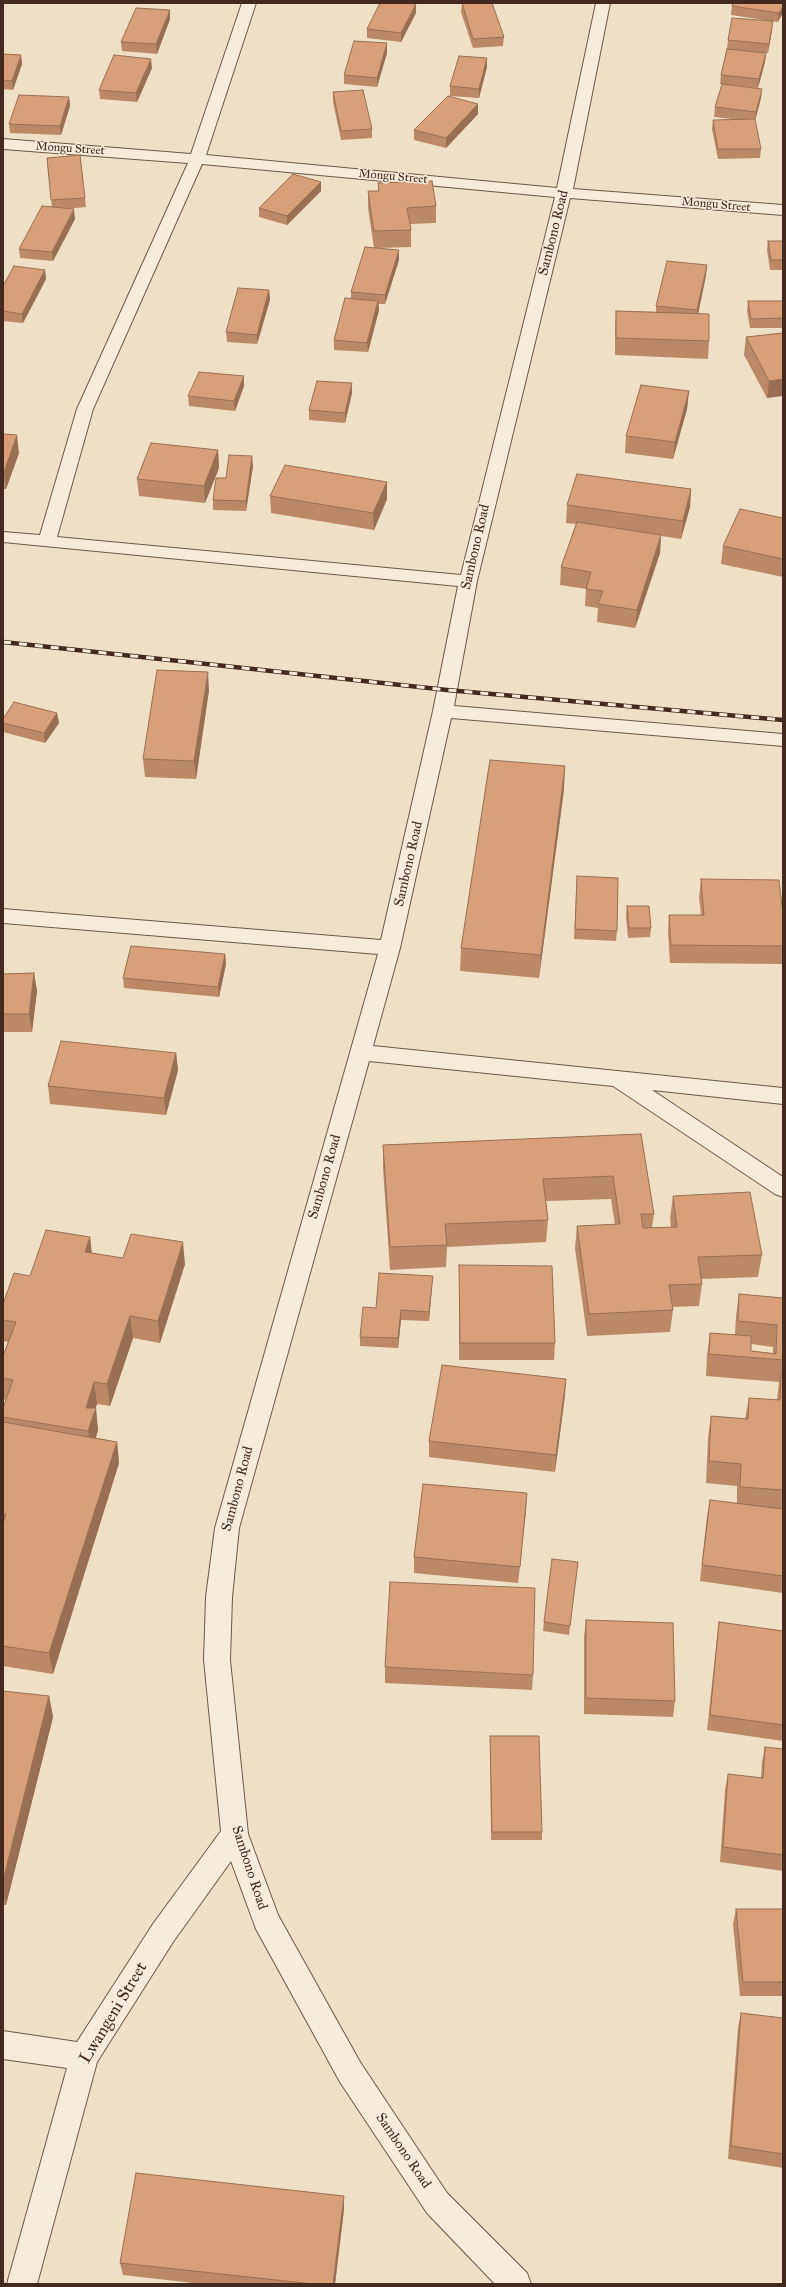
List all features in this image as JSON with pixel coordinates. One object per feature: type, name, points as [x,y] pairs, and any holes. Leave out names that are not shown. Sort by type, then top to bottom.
[{"type":"street","points":[[47,540],[85,408],[197,159],[249,3]]},
{"type":"street","name":"Sambono Road","points":[[516,2284],[437,2203],[350,2072],[266,1920],[235,1834],[217,1660],[219,1597],[227,1528],[390,948],[444,710],[468,581],[564,193],[603,3]]},
{"type":"street","name":"Mongu Street","points":[[3,144],[197,159],[564,193],[783,210]]},
{"type":"street","points":[[3,537],[468,581]]},
{"type":"street","points":[[444,710],[783,740]]},
{"type":"street","points":[[3,916],[390,948]]},
{"type":"street","points":[[360,1052],[783,1096]]},
{"type":"street","points":[[617,1078],[783,1188]]},
{"type":"street","name":"Lwangeni Street","points":[[22,2284],[84,2057],[163,1934],[235,1834]]},
{"type":"street","points":[[3,2045],[84,2057]]},
{"type":"building","points":[[380,3],[416,4],[401,33],[367,29]]},
{"type":"building","points":[[462,3],[492,3],[504,37],[473,39]]},
{"type":"building","points":[[733,3],[783,3],[783,6],[779,13],[732,6]]},
{"type":"building","points":[[136,8],[170,10],[156,44],[121,42]]},
{"type":"building","points":[[732,18],[773,21],[769,44],[728,40]]},
{"type":"building","points":[[354,41],[387,43],[377,78],[344,75]]},
{"type":"building","points":[[727,49],[766,53],[759,79],[721,75]]},
{"type":"building","points":[[3,54],[21,55],[12,81],[3,80]]},
{"type":"building","points":[[114,55],[151,59],[136,93],[99,90]]},
{"type":"building","points":[[459,56],[487,58],[479,89],[450,86]]},
{"type":"building","points":[[722,84],[762,89],[756,112],[715,107]]},
{"type":"building","points":[[363,90],[372,129],[341,131],[333,92]]},
{"type":"building","points":[[19,95],[69,97],[60,126],[9,124]]},
{"type":"building","points":[[448,96],[478,104],[446,138],[414,130]]},
{"type":"building","points":[[755,119],[761,149],[718,149],[713,120]]},
{"type":"building","points":[[80,155],[85,198],[51,200],[47,158]]},
{"type":"building","points":[[293,174],[321,182],[287,216],[259,208]]},
{"type":"building","points":[[432,181],[436,206],[407,208],[411,230],[374,231],[368,191],[379,191],[378,183]]},
{"type":"building","points":[[42,206],[74,209],[52,252],[19,249]]},
{"type":"building","points":[[768,241],[783,241],[783,260],[771,260]]},
{"type":"building","points":[[365,247],[399,250],[385,295],[351,292]]},
{"type":"building","points":[[667,261],[707,265],[697,310],[656,306]]},
{"type":"building","points":[[14,266],[45,270],[22,314],[3,311],[3,286]]},
{"type":"building","points":[[238,288],[269,290],[257,335],[226,332]]},
{"type":"building","points":[[345,298],[378,301],[367,343],[334,340]]},
{"type":"building","points":[[748,301],[783,301],[783,318],[751,319]]},
{"type":"building","points":[[616,311],[709,314],[709,341],[616,338]]},
{"type":"building","points":[[783,333],[783,379],[769,381],[746,337]]},
{"type":"building","points":[[199,372],[244,376],[234,401],[188,396]]},
{"type":"building","points":[[317,381],[352,383],[345,413],[309,410]]},
{"type":"building","points":[[641,385],[689,391],[675,442],[626,436]]},
{"type":"building","points":[[3,434],[17,435],[4,472],[3,472]]},
{"type":"building","points":[[151,443],[218,450],[204,486],[137,479]]},
{"type":"building","points":[[229,455],[252,456],[246,501],[213,500],[216,478],[226,478]]},
{"type":"building","points":[[285,465],[387,482],[373,513],[270,496]]},
{"type":"building","points":[[577,474],[691,489],[683,521],[567,505]]},
{"type":"building","points":[[740,509],[783,518],[783,559],[723,546]]},
{"type":"building","points":[[577,522],[661,535],[637,610],[598,604],[603,591],[586,589],[591,572],[561,567]]},
{"type":"building","points":[[157,670],[208,672],[194,761],[143,759]]},
{"type":"building","points":[[14,702],[57,713],[44,733],[3,723],[3,719]]},
{"type":"building","points":[[490,760],[565,766],[541,955],[461,948]]},
{"type":"building","points":[[577,876],[618,878],[617,931],[575,929]]},
{"type":"building","points":[[701,879],[779,880],[783,914],[783,946],[671,945],[669,915],[704,915]]},
{"type":"building","points":[[627,906],[649,906],[651,928],[629,928]]},
{"type":"building","points":[[131,946],[225,954],[218,987],[123,978]]},
{"type":"building","points":[[34,973],[29,1014],[3,1014],[3,974]]},
{"type":"building","points":[[61,1041],[176,1053],[164,1098],[48,1086]]},
{"type":"building","points":[[641,1134],[654,1214],[641,1214],[643,1228],[677,1227],[673,1196],[750,1192],[762,1255],[698,1257],[702,1284],[669,1285],[673,1310],[589,1314],[577,1226],[620,1224],[613,1176],[543,1179],[548,1220],[445,1224],[447,1245],[390,1247],[383,1145]]},
{"type":"building","points":[[46,1230],[90,1237],[85,1252],[123,1258],[131,1234],[183,1242],[158,1321],[130,1316],[107,1384],[94,1382],[86,1408],[96,1408],[88,1431],[3,1417],[3,1408],[13,1380],[3,1378],[3,1356],[16,1322],[3,1320],[3,1304],[14,1273],[30,1276]]},
{"type":"building","points":[[459,1265],[552,1266],[555,1343],[460,1343]]},
{"type":"building","points":[[379,1273],[433,1276],[429,1312],[401,1310],[398,1338],[360,1337],[363,1307],[376,1308]]},
{"type":"building","points":[[739,1294],[783,1298],[783,1360],[709,1354],[710,1333],[751,1336],[751,1351],[776,1354],[777,1325],[738,1321]]},
{"type":"building","points":[[442,1365],[566,1379],[556,1455],[429,1441]]},
{"type":"building","points":[[781,1375],[783,1375],[783,1490],[740,1487],[741,1464],[709,1461],[711,1416],[748,1419],[749,1398],[780,1400]]},
{"type":"building","points":[[3,1422],[117,1442],[49,1653],[3,1646],[3,1523],[6,1514],[3,1514]]},
{"type":"building","points":[[423,1484],[527,1493],[520,1567],[414,1557]]},
{"type":"building","points":[[710,1500],[783,1509],[783,1576],[702,1565]]},
{"type":"building","points":[[552,1559],[578,1562],[570,1626],[544,1622]]},
{"type":"building","points":[[390,1582],[535,1588],[533,1675],[385,1667]]},
{"type":"building","points":[[586,1620],[673,1623],[675,1701],[586,1698]]},
{"type":"building","points":[[719,1622],[783,1631],[783,1725],[710,1715]]},
{"type":"building","points":[[3,1691],[49,1696],[3,1881]]},
{"type":"building","points":[[490,1736],[539,1736],[542,1832],[492,1832]]},
{"type":"building","points":[[765,1747],[783,1749],[783,1855],[723,1847],[728,1774],[763,1778]]},
{"type":"building","points":[[736,1909],[783,1909],[783,1982],[743,1982]]},
{"type":"building","points":[[741,2013],[783,2018],[783,2154],[731,2146]]},
{"type":"building","points":[[136,2173],[344,2196],[333,2284],[313,2284],[120,2263]]},
{"type":"railway","points":[[3,642],[447,690],[783,720]]}]
